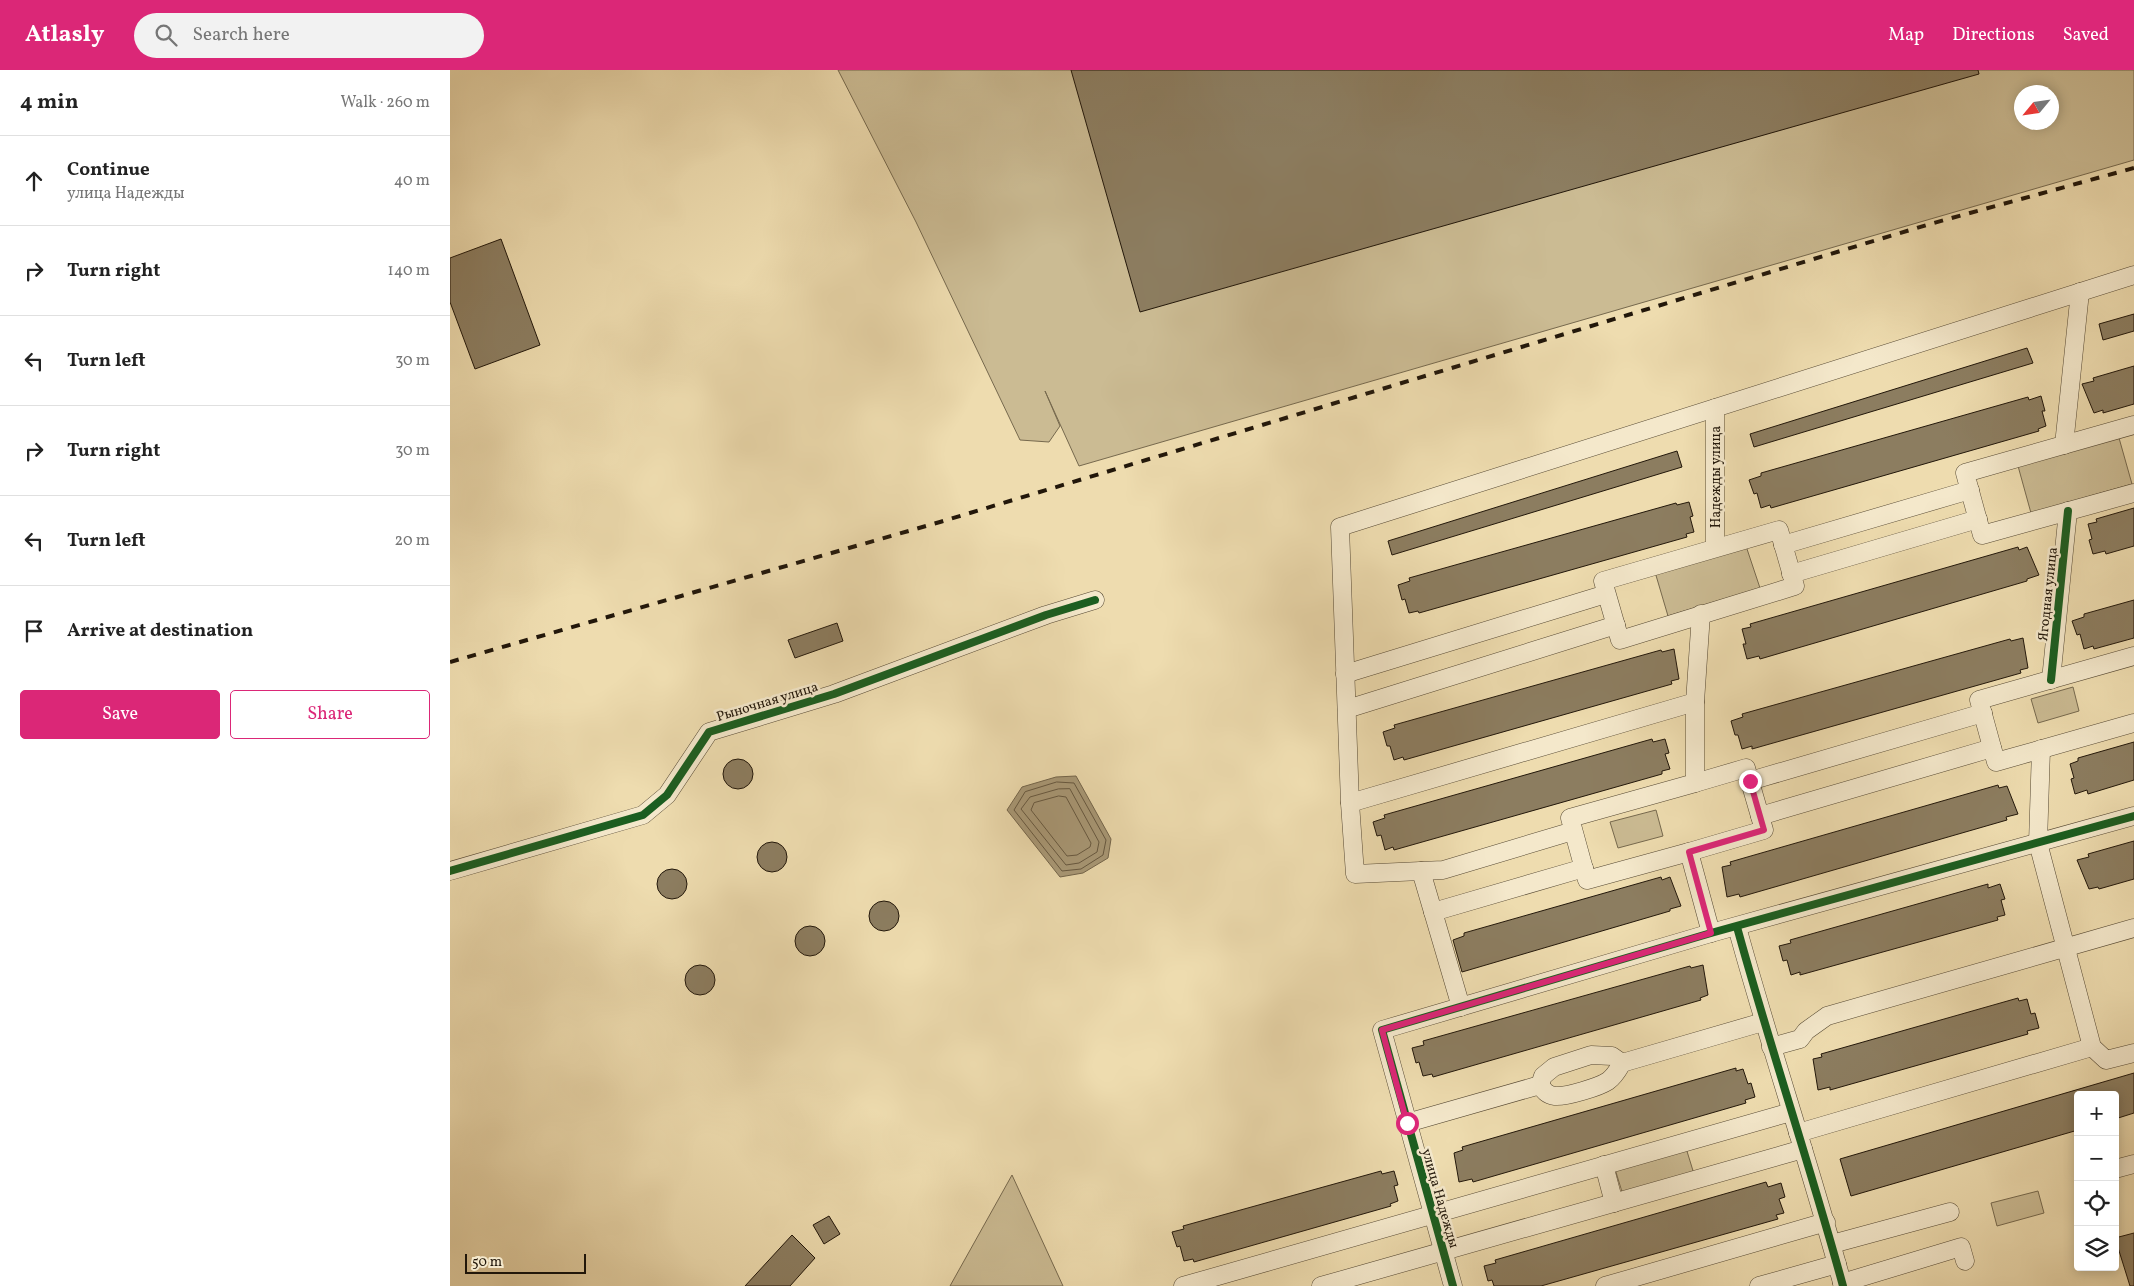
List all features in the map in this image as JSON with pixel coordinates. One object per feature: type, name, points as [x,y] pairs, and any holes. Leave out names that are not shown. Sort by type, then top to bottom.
[{"type":"street","points":[[1573,831],[1442,870],[1355,874],[1350,803],[1340,527],[2134,275]]},
{"type":"street","points":[[2064,445],[2080,292]]},
{"type":"street","name":"Надежды улица","points":[[1715,408],[1715,547]]},
{"type":"street","points":[[2134,425],[1965,473],[1982,535],[2134,493]]},
{"type":"street","points":[[1783,545],[1970,490]]},
{"type":"street","name":"Ягодная улица","points":[[2050,680],[2068,511]]},
{"type":"street","points":[[1791,574],[1978,519]]},
{"type":"street","points":[[1778,530],[1795,586],[1620,640],[1603,581],[1715,547],[1778,530]]},
{"type":"street","points":[[1345,674],[1606,594]]},
{"type":"street","name":"Рыночная улица","points":[[450,871],[643,815],[668,795],[709,732],[834,694],[1036,619],[1095,600]]},
{"type":"street","points":[[1695,783],[1695,702],[1701,614]]},
{"type":"street","points":[[1347,709],[1616,625]]},
{"type":"street","points":[[2134,656],[1979,700],[1996,762],[2134,723]]},
{"type":"street","points":[[1350,803],[1695,702]]},
{"type":"street","points":[[1750,781],[1982,713]]},
{"type":"street","points":[[1760,816],[1992,748]]},
{"type":"street","points":[[2041,749],[2038,843],[2092,1047],[2106,1060],[2134,1053]]},
{"type":"street","points":[[1746,768],[1750,781],[1764,830],[1587,880],[1570,818],[1746,768]]},
{"type":"street","points":[[1421,871],[1461,1007],[1711,933],[2134,816]]},
{"type":"street","points":[[1689,852],[1711,933]]},
{"type":"street","points":[[1433,912],[1584,868]]},
{"type":"street","points":[[1737,927],[1763,1022],[1826,1222],[1842,1284],[1961,1247],[1964,1261]]},
{"type":"street","points":[[1771,1047],[1800,1039],[1806,1031],[1827,1016],[2134,928]]},
{"type":"street","name":"улица Надежды","points":[[1453,1286],[1382,1030],[1461,1007]]},
{"type":"street","points":[[1622,1062],[1612,1056],[1591,1055],[1554,1067],[1543,1076],[1540,1085],[1544,1093],[1555,1096],[1566,1094],[1606,1082],[1615,1075],[1622,1062],[1763,1022]]},
{"type":"street","points":[[1321,1286],[1614,1203],[2092,1047]]},
{"type":"street","points":[[1407,1123],[1540,1085]]},
{"type":"street","points":[[1183,1286],[1791,1112]]},
{"type":"street","points":[[2119,1168],[2134,1164]]},
{"type":"street","points":[[1604,1165],[1614,1203]]},
{"type":"street","points":[[1832,1244],[1950,1212]]},
{"type":"street","points":[[1605,1286],[1826,1222]]},
{"type":"street","points":[[1760,1286],[1837,1264]]},
{"type":"shaded area","points":[[838,70],[2134,70],[2134,160],[1079,466],[1045,391],[1060,426],[1049,442],[1020,440],[916,222]]},
{"type":"shaded area","points":[[2119,438],[2132,484],[2031,513],[2018,466]]},
{"type":"shaded area","points":[[1746,546],[1760,588],[1668,616],[1655,572]]},
{"type":"shaded area","points":[[2073,687],[2079,711],[2038,723],[2031,699]]},
{"type":"shaded area","points":[[1656,810],[1663,836],[1618,848],[1610,822]]},
{"type":"shaded area","points":[[1686,1148],[1694,1174],[1623,1195],[1615,1169]]},
{"type":"shaded area","points":[[1012,1175],[1063,1286],[950,1286]]},
{"type":"shaded area","points":[[2038,1191],[2044,1213],[1997,1226],[1991,1203]]},
{"type":"water","points":[[1076,776],[1111,839],[1108,858],[1083,873],[1060,877],[1007,810],[1022,787],[1056,777]]},
{"type":"building","points":[[1071,70],[1978,70],[1979,74],[1140,312]]},
{"type":"building","points":[[501,239],[540,345],[475,369],[450,302],[450,258]]},
{"type":"building","points":[[2134,314],[2134,331],[2103,340],[2099,324]]},
{"type":"building","points":[[2027,348],[2033,363],[1754,447],[1750,434]]},
{"type":"building","points":[[2134,366],[2134,404],[2103,413],[2103,410],[2094,413],[2082,384],[2094,381],[2093,378]]},
{"type":"building","points":[[2041,396],[2046,426],[2038,429],[2039,431],[1771,508],[1770,505],[1761,508],[1757,493],[1754,494],[1749,480],[1761,476],[1761,473],[2028,397],[2029,400]]},
{"type":"building","points":[[1677,451],[1682,467],[1392,555],[1388,541]]},
{"type":"building","points":[[1689,502],[1693,516],[1690,517],[1694,532],[1686,534],[1687,537],[1419,613],[1418,611],[1409,613],[1405,599],[1402,600],[1398,585],[1410,581],[1409,578],[1676,503],[1677,505]]},
{"type":"building","points":[[2134,508],[2134,546],[2106,554],[2105,551],[2093,554],[2089,540],[2092,539],[2088,524],[2097,522],[2096,519]]},
{"type":"building","points":[[2018,547],[2019,550],[2027,547],[2039,575],[2027,579],[2027,581],[1760,659],[1759,656],[1747,659],[1742,629],[1751,627],[1750,624]]},
{"type":"building","points":[[2134,600],[2134,638],[2094,649],[2093,646],[2084,649],[2080,634],[2077,635],[2072,621],[2084,617],[2084,614]]},
{"type":"building","points":[[837,623],[843,641],[795,658],[788,640]]},
{"type":"building","points":[[2023,638],[2028,668],[2020,670],[2021,673],[1752,749],[1752,746],[1742,749],[1738,735],[1735,735],[1731,721],[1743,717],[1742,714],[2010,639],[2011,641]]},
{"type":"building","points":[[1674,649],[1679,679],[1671,681],[1672,684],[1404,760],[1403,757],[1394,760],[1390,746],[1387,746],[1383,732],[1395,728],[1394,725],[1661,650],[1662,652]]},
{"type":"building","points":[[1652,739],[1653,742],[1665,739],[1669,753],[1665,754],[1670,769],[1662,771],[1662,774],[1394,850],[1393,847],[1385,850],[1381,835],[1377,836],[1373,822],[1385,818],[1384,815]]},
{"type":"building","points":[[2134,742],[2134,780],[2088,794],[2087,790],[2075,794],[2071,779],[2074,778],[2070,764],[2078,761],[2078,758]]},
{"type":"building","points":[[738,759],[749,763],[753,774],[749,785],[738,789],[727,785],[723,774],[727,763]]},
{"type":"building","points":[[1998,785],[1999,788],[2007,786],[2018,814],[2006,817],[2007,820],[1740,897],[1739,894],[1727,897],[1722,867],[1731,865],[1730,862]]},
{"type":"building","points":[[2134,841],[2134,879],[2099,889],[2098,887],[2089,889],[2077,860],[2089,857],[2088,854]]},
{"type":"building","points":[[772,842],[783,846],[787,857],[783,868],[772,872],[761,868],[757,857],[761,846]]},
{"type":"building","points":[[672,869],[683,873],[687,884],[683,895],[672,899],[661,895],[657,884],[661,873]]},
{"type":"building","points":[[1661,877],[1662,880],[1670,877],[1681,906],[1670,909],[1670,911],[1462,972],[1453,940],[1464,936],[1464,933]]},
{"type":"building","points":[[1988,884],[1988,888],[2000,884],[2005,899],[2001,900],[2005,915],[1997,917],[1998,920],[1800,975],[1800,972],[1791,975],[1787,960],[1783,961],[1779,946],[1791,943],[1790,940]]},
{"type":"building","points":[[884,901],[895,905],[899,916],[895,927],[884,931],[873,927],[869,916],[873,905]]},
{"type":"building","points":[[810,926],[821,930],[825,941],[821,952],[810,956],[799,952],[795,941],[799,930]]},
{"type":"building","points":[[700,965],[711,969],[715,980],[711,991],[700,995],[689,991],[685,980],[689,969]]},
{"type":"building","points":[[1703,965],[1708,995],[1700,998],[1701,1000],[1433,1077],[1432,1074],[1423,1076],[1419,1062],[1416,1063],[1412,1048],[1424,1045],[1423,1041],[1690,966],[1691,968]]},
{"type":"building","points":[[2018,998],[2019,1001],[2027,999],[2031,1014],[2035,1013],[2039,1028],[2027,1031],[2028,1034],[1830,1090],[1830,1087],[1818,1090],[1813,1059],[1822,1057],[1821,1054]]},
{"type":"building","points":[[1736,1068],[1736,1071],[1743,1069],[1748,1084],[1751,1083],[1755,1097],[1745,1100],[1746,1103],[1473,1182],[1472,1179],[1459,1182],[1454,1153],[1463,1150],[1462,1147]]},
{"type":"building","points":[[2134,1073],[2134,1113],[2119,1118],[2119,1091],[2074,1091],[2074,1131],[1851,1196],[1840,1159]]},
{"type":"building","points":[[1381,1171],[1382,1174],[1394,1171],[1398,1185],[1394,1186],[1398,1201],[1390,1204],[1391,1206],[1194,1262],[1193,1259],[1184,1261],[1180,1246],[1177,1247],[1172,1232],[1184,1229],[1183,1226]]},
{"type":"building","points":[[1766,1182],[1768,1187],[1781,1183],[1785,1197],[1779,1199],[1784,1213],[1776,1215],[1778,1219],[1541,1286],[1494,1286],[1492,1280],[1488,1281],[1484,1266],[1496,1263],[1495,1260]]},
{"type":"building","points":[[829,1216],[840,1234],[824,1244],[813,1225]]},
{"type":"building","points":[[2134,1233],[2134,1286],[2130,1286],[2119,1251],[2119,1237]]},
{"type":"building","points":[[792,1235],[815,1258],[790,1286],[745,1286]]},
{"type":"railway","points":[[450,662],[940,522],[1930,224],[2134,168]]},
{"type":"cycle path","points":[[2051,680],[2068,511]]},
{"type":"cycle path","points":[[450,871],[643,815],[667,795],[709,732],[834,694],[1046,615],[1095,600]]},
{"type":"cycle path","points":[[1453,1286],[1382,1030],[1711,933],[2134,816]]},
{"type":"cycle path","points":[[1737,927],[1843,1286]]},
{"type":"route","points":[[1407,1123],[1382,1030],[1711,933],[1689,852],[1764,830],[1750,781]]}]
